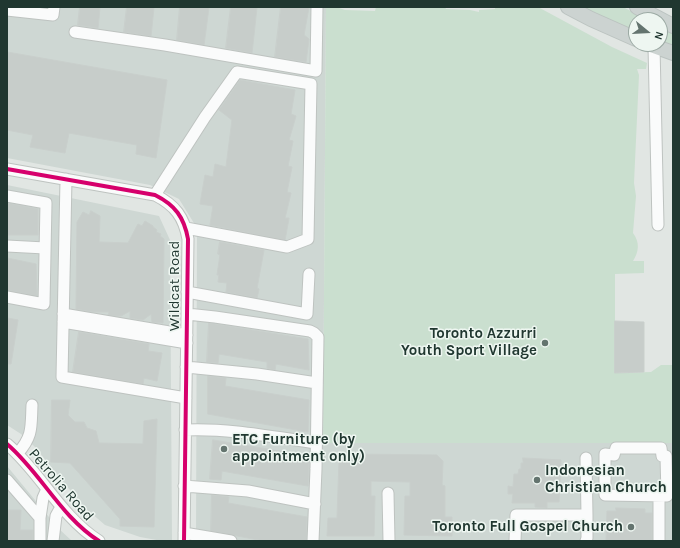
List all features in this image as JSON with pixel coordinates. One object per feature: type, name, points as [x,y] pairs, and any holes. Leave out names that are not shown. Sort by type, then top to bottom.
[{"type":"main road","points":[[568,7],[628,35]]},
{"type":"main road","points":[[637,7],[673,26]]},
{"type":"street","points":[[7,10],[53,15],[54,7]]},
{"type":"street","points":[[75,32],[316,71],[317,7]]},
{"type":"street","points":[[651,52],[658,225]]},
{"type":"street","points":[[155,195],[205,117],[237,72],[311,84],[308,239],[287,247],[186,228]]},
{"type":"street","name":"Wildcat Road","points":[[7,169],[155,195],[165,200],[181,216],[186,228],[188,239],[184,537]]},
{"type":"street","points":[[66,179],[62,378],[186,398]]},
{"type":"street","points":[[7,196],[46,203],[44,304],[7,297]]},
{"type":"street","points":[[7,246],[45,248]]},
{"type":"street","points":[[187,292],[307,314],[309,274]]},
{"type":"street","points":[[187,314],[310,331],[318,337],[313,541]]},
{"type":"street","points":[[63,318],[187,339]]},
{"type":"street","points":[[186,367],[257,374],[317,383]]},
{"type":"street","points":[[18,453],[29,438],[32,405]]},
{"type":"street","points":[[185,430],[208,429],[230,431],[316,443]]},
{"type":"street","name":"Petrolia Road","points":[[7,444],[18,453],[61,507],[79,526],[99,541]]},
{"type":"street","points":[[616,448],[660,448],[662,456],[666,456],[667,496],[659,495],[605,495],[605,454],[614,455],[616,448]]},
{"type":"street","points":[[586,458],[586,541]]},
{"type":"street","points":[[7,480],[40,518]]},
{"type":"street","points":[[184,486],[248,491],[315,504]]},
{"type":"street","points":[[40,541],[40,518],[43,498],[47,489]]},
{"type":"street","points":[[388,493],[389,541]]},
{"type":"street","points":[[659,495],[659,541]]},
{"type":"street","points":[[54,541],[56,516],[61,507]]},
{"type":"street","points":[[515,541],[516,515],[587,515]]},
{"type":"street","points":[[184,537],[231,541]]},
{"type":"shaded area","points":[[7,7],[326,7],[323,443],[672,443],[673,395],[673,541],[196,541],[197,228],[179,199],[150,185],[7,158]]},
{"type":"shaded area","points":[[7,185],[159,216],[170,240],[172,541],[162,541],[140,537],[105,525],[83,506],[34,446],[21,434],[7,425]]},
{"type":"shaded area","points":[[7,466],[58,528],[72,541],[7,541]]},
{"type":"green space","points":[[326,7],[336,7],[345,10],[375,11],[376,7],[445,7],[446,9],[479,12],[479,10],[495,9],[495,7],[538,7],[612,47],[647,63],[646,69],[637,69],[639,75],[634,183],[636,196],[633,233],[637,240],[638,247],[637,254],[633,261],[644,261],[644,273],[615,274],[615,373],[651,372],[661,365],[673,365],[672,443],[323,443]]},
{"type":"green space","points":[[580,7],[623,7],[633,12],[628,12],[628,30]]},
{"type":"green space","points":[[668,30],[673,33],[673,47],[668,45]]},
{"type":"building","points":[[80,7],[100,7],[98,28],[78,25]]},
{"type":"building","points":[[127,7],[154,7],[151,36],[124,32]]},
{"type":"building","points":[[180,7],[209,7],[204,45],[177,40]]},
{"type":"building","points":[[231,7],[257,7],[252,53],[226,48]]},
{"type":"building","points":[[281,7],[309,7],[304,35],[309,39],[306,62],[275,57]]},
{"type":"building","points":[[7,52],[167,80],[156,158],[136,154],[137,145],[69,133],[65,153],[30,147],[33,135],[7,130]]},
{"type":"building","points":[[240,80],[295,90],[291,114],[296,116],[289,140],[293,141],[288,166],[292,167],[287,192],[291,193],[285,218],[289,218],[285,240],[210,225],[213,206],[200,204],[205,175],[213,177],[215,164],[226,167],[232,120],[219,110]]},
{"type":"building","points":[[7,203],[38,209],[38,235],[7,235]]},
{"type":"building","points":[[91,211],[100,216],[99,242],[128,243],[138,224],[142,226],[145,221],[157,230],[156,232],[161,234],[160,236],[164,239],[163,323],[152,322],[151,314],[143,320],[130,318],[130,311],[121,316],[115,316],[108,315],[109,312],[93,312],[76,309],[77,222],[83,212],[89,215]]},
{"type":"building","points":[[220,242],[264,250],[257,288],[259,289],[257,298],[226,292],[227,283],[218,282],[219,275],[217,275],[220,255],[218,254]]},
{"type":"building","points":[[7,258],[36,264],[37,296],[7,290]]},
{"type":"building","points":[[7,318],[18,320],[11,364],[7,364]]},
{"type":"building","points":[[615,321],[644,322],[644,372],[615,373]]},
{"type":"building","points":[[209,323],[308,339],[309,370],[276,364],[275,370],[267,368],[267,362],[219,354],[218,363],[207,362]]},
{"type":"building","points":[[79,332],[149,344],[148,351],[162,353],[157,381],[144,378],[143,384],[73,372]]},
{"type":"building","points":[[208,376],[226,378],[225,386],[309,400],[308,432],[208,414]]},
{"type":"building","points":[[52,400],[70,400],[68,415],[75,422],[84,422],[87,428],[96,431],[99,443],[143,444],[144,421],[157,419],[154,527],[120,526],[120,519],[70,463],[51,462]]},
{"type":"building","points":[[213,440],[309,456],[308,486],[222,471],[221,480],[210,479]]},
{"type":"building","points":[[345,454],[437,455],[443,461],[442,485],[445,486],[445,517],[452,517],[452,536],[404,535],[405,496],[410,496],[410,482],[371,481],[371,496],[375,496],[374,536],[327,536],[328,518],[337,518],[339,462]]},
{"type":"building","name":"Indonesian Christian Church","points":[[523,458],[561,460],[559,502],[547,502],[547,508],[535,507],[535,503],[512,503],[513,494],[508,494],[508,486],[513,487],[514,474],[518,474],[519,469],[521,469]]},
{"type":"building","points":[[212,495],[229,497],[228,503],[307,517],[306,541],[264,541],[211,531]]},
{"type":"building","name":"Toronto Full Gospel Church","points":[[616,508],[645,509],[645,513],[652,513],[652,541],[606,541],[607,511],[616,511]]},
{"type":"building","points":[[7,510],[21,510],[20,530],[33,530],[33,541],[7,541]]},
{"type":"cycle path","points":[[7,169],[155,195],[168,203],[178,212],[184,224],[188,239],[184,541]]},
{"type":"cycle path","points":[[7,444],[19,455],[73,519],[85,531],[99,541]]},
{"type":"place","name":"Toronto Azzurri Youth Sport Village","points":[[545,343]]},
{"type":"place","name":"ETC Furniture (by appointment only)","points":[[224,449]]},
{"type":"place","name":"Indonesian Christian Church","points":[[537,480]]},
{"type":"place","name":"Toronto Full Gospel Church","points":[[631,527]]}]
